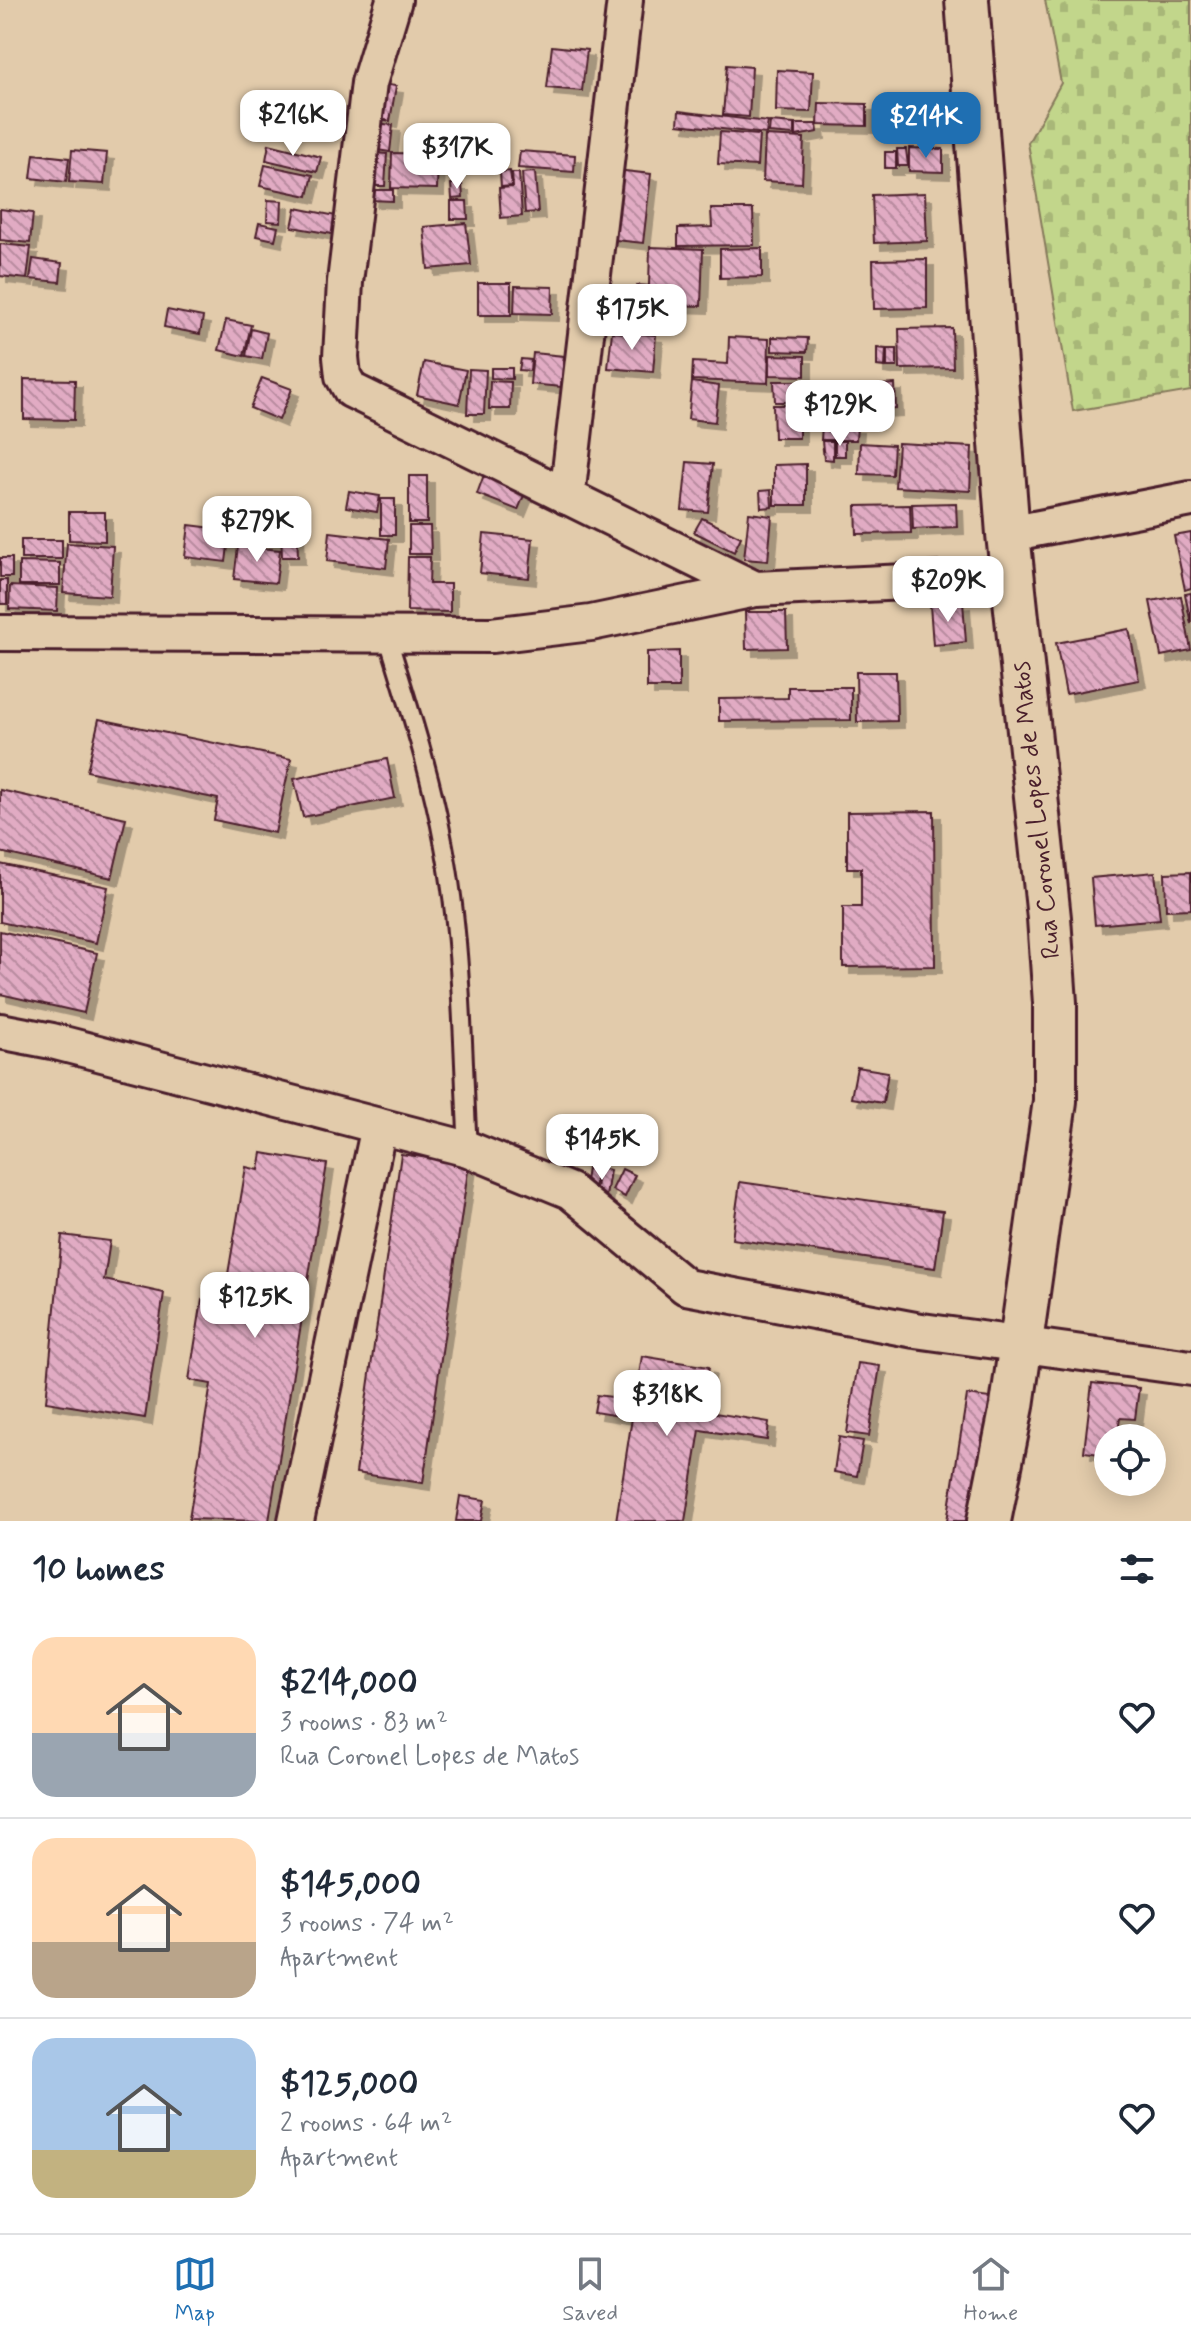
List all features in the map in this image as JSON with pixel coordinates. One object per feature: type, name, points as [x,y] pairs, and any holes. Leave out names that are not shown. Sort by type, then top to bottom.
[{"type":"street","points":[[394,0],[369,83],[342,316],[343,376],[351,390],[755,589]]},
{"type":"street","points":[[567,497],[625,0]]},
{"type":"street","name":"Rua Coronel Lopes de Matos","points":[[967,0],[1008,534],[1055,1003],[1055,1101],[1020,1342],[989,1521]]},
{"type":"street","points":[[1008,534],[1191,499]]},
{"type":"street","points":[[0,633],[492,635],[591,623],[755,589],[1014,577]]},
{"type":"street","points":[[0,1031],[52,1041],[468,1149],[570,1191],[686,1287],[915,1330],[1020,1342],[1191,1368]]},
{"type":"street","points":[[296,1521],[379,1126]]},
{"type":"lane","points":[[387,635],[421,749],[445,847],[457,957],[468,1149]]},
{"type":"green space","points":[[1045,0],[1191,0],[1191,391],[1073,411],[1028,143],[1061,83]]},
{"type":"building","points":[[552,46],[587,50],[582,91],[547,88]]},
{"type":"building","points":[[727,65],[752,67],[749,117],[723,115]]},
{"type":"building","points":[[777,70],[813,72],[811,112],[776,111]]},
{"type":"building","points":[[381,84],[396,86],[390,121],[375,118]]},
{"type":"building","points":[[819,103],[867,104],[867,126],[818,125]]},
{"type":"building","points":[[679,111],[768,122],[766,134],[678,124]]},
{"type":"building","points":[[770,122],[794,124],[794,135],[769,133]]},
{"type":"building","points":[[374,123],[393,125],[390,152],[371,149]]},
{"type":"building","points":[[796,124],[817,124],[818,132],[796,136]]},
{"type":"building","points":[[720,132],[759,135],[757,166],[718,164]]},
{"type":"building","points":[[765,136],[804,138],[802,183],[763,181]]},
{"type":"building","points":[[269,144],[321,157],[317,172],[266,160]]},
{"type":"building","points":[[909,148],[943,149],[943,172],[909,171]]},
{"type":"building","points":[[897,149],[906,149],[908,166],[898,166]]},
{"type":"building","points":[[72,150],[107,153],[104,184],[69,182]]},
{"type":"building","points":[[520,151],[575,155],[574,172],[518,168]]},
{"type":"building","points":[[885,152],[896,152],[896,168],[885,168]]},
{"type":"building","points":[[375,153],[387,154],[385,186],[374,186]]},
{"type":"building","points":[[392,153],[438,154],[437,189],[391,188]]},
{"type":"building","points":[[34,154],[69,158],[66,182],[31,178]]},
{"type":"building","points":[[265,165],[313,175],[308,196],[260,186]]},
{"type":"building","points":[[616,170],[651,174],[643,243],[607,239]]},
{"type":"building","points":[[510,171],[512,186],[501,187],[500,172]]},
{"type":"building","points":[[535,172],[538,212],[525,213],[522,173]]},
{"type":"building","points":[[512,173],[519,173],[522,216],[501,218],[499,188],[513,187]]},
{"type":"building","points":[[451,184],[462,184],[463,198],[452,199]]},
{"type":"building","points":[[371,190],[393,190],[393,201],[370,200]]},
{"type":"building","points":[[925,193],[927,241],[874,243],[872,195]]},
{"type":"building","points":[[268,200],[282,201],[281,222],[267,221]]},
{"type":"building","points":[[451,201],[467,201],[468,219],[451,219]]},
{"type":"building","points":[[296,208],[341,217],[338,235],[292,227]]},
{"type":"building","points":[[0,209],[33,213],[30,243],[0,240]]},
{"type":"building","points":[[711,209],[753,209],[754,245],[678,246],[678,228],[712,227]]},
{"type":"building","points":[[259,223],[278,227],[275,240],[256,236]]},
{"type":"building","points":[[466,223],[471,265],[428,269],[424,227]]},
{"type":"building","points":[[0,244],[31,247],[27,279],[0,276]]},
{"type":"building","points":[[650,247],[703,249],[701,306],[637,304],[637,285],[649,286]]},
{"type":"building","points":[[762,248],[762,277],[720,278],[720,249]]},
{"type":"building","points":[[33,259],[62,263],[60,282],[30,279]]},
{"type":"building","points":[[927,259],[927,308],[874,309],[873,260]]},
{"type":"building","points":[[478,283],[511,283],[511,315],[478,315]]},
{"type":"building","points":[[515,286],[553,287],[552,314],[514,313]]},
{"type":"building","points":[[167,310],[203,317],[200,334],[164,327]]},
{"type":"building","points":[[226,320],[251,325],[244,356],[219,350]]},
{"type":"building","points":[[952,328],[953,368],[900,369],[899,329]]},
{"type":"building","points":[[251,329],[267,333],[262,359],[246,356]]},
{"type":"building","points":[[612,332],[656,335],[653,372],[608,368]]},
{"type":"building","points":[[729,337],[769,339],[768,383],[692,380],[693,362],[728,364]]},
{"type":"building","points":[[772,337],[808,338],[807,352],[772,351]]},
{"type":"building","points":[[877,348],[886,349],[885,367],[877,366]]},
{"type":"building","points":[[887,349],[897,349],[897,367],[887,367]]},
{"type":"building","points":[[533,353],[564,356],[561,387],[530,384]]},
{"type":"building","points":[[770,355],[805,356],[805,376],[770,375]]},
{"type":"building","points":[[521,359],[531,360],[530,371],[519,370]]},
{"type":"building","points":[[424,362],[466,370],[459,404],[417,395]]},
{"type":"building","points":[[491,368],[512,368],[512,379],[491,378]]},
{"type":"building","points":[[469,369],[486,370],[484,414],[467,414]]},
{"type":"building","points":[[262,378],[292,389],[279,420],[250,408]]},
{"type":"building","points":[[24,379],[75,380],[74,420],[24,419]]},
{"type":"building","points":[[490,381],[511,382],[510,409],[489,409]]},
{"type":"building","points":[[774,381],[809,381],[809,402],[775,402]]},
{"type":"building","points":[[692,382],[719,386],[715,422],[688,419]]},
{"type":"building","points":[[895,384],[896,409],[860,411],[859,386]]},
{"type":"building","points":[[773,405],[799,405],[799,438],[774,438]]},
{"type":"building","points":[[822,425],[857,426],[856,440],[821,440]]},
{"type":"building","points":[[822,441],[833,441],[833,460],[824,459]]},
{"type":"building","points":[[835,441],[845,441],[845,456],[835,456]]},
{"type":"building","points":[[860,443],[894,445],[892,475],[859,474]]},
{"type":"building","points":[[898,443],[972,447],[970,491],[895,487]]},
{"type":"building","points":[[687,462],[713,464],[708,512],[682,510]]},
{"type":"building","points":[[806,464],[806,505],[774,505],[774,465]]},
{"type":"building","points":[[485,472],[527,488],[518,510],[477,494]]},
{"type":"building","points":[[409,476],[427,476],[427,523],[409,523]]},
{"type":"building","points":[[771,490],[772,507],[761,508],[760,491]]},
{"type":"building","points":[[349,491],[380,496],[377,512],[346,507]]},
{"type":"building","points":[[381,499],[395,499],[395,535],[381,535]]},
{"type":"building","points":[[262,503],[278,503],[279,542],[263,543]]},
{"type":"building","points":[[956,503],[957,527],[913,529],[912,504]]},
{"type":"building","points":[[910,505],[911,533],[857,534],[856,506]]},
{"type":"building","points":[[69,512],[105,512],[105,541],[69,540]]},
{"type":"building","points":[[749,513],[772,516],[768,561],[744,559]]},
{"type":"building","points":[[702,518],[741,537],[734,552],[694,532]]},
{"type":"building","points":[[189,525],[230,530],[226,562],[185,557]]},
{"type":"building","points":[[409,526],[430,526],[431,554],[409,554]]},
{"type":"building","points":[[297,528],[298,557],[282,557],[281,529]]},
{"type":"building","points":[[330,532],[389,539],[386,568],[327,561]]},
{"type":"building","points":[[1191,533],[1191,588],[1185,590],[1174,536]]},
{"type":"building","points":[[484,534],[533,539],[529,578],[480,573]]},
{"type":"building","points":[[21,540],[62,540],[62,559],[21,559]]},
{"type":"building","points":[[67,543],[113,546],[110,596],[63,593]]},
{"type":"building","points":[[238,546],[280,550],[276,583],[234,579]]},
{"type":"building","points":[[408,557],[430,557],[429,584],[450,584],[450,612],[407,611]]},
{"type":"building","points":[[0,558],[12,558],[12,577],[0,577]]},
{"type":"building","points":[[19,562],[60,563],[60,585],[19,585]]},
{"type":"building","points":[[0,580],[7,580],[7,604],[0,604]]},
{"type":"building","points":[[10,586],[58,588],[57,611],[9,609]]},
{"type":"building","points":[[1191,593],[1191,624],[1185,594]]},
{"type":"building","points":[[1181,596],[1191,650],[1161,656],[1150,601]]},
{"type":"building","points":[[963,602],[966,642],[933,645],[930,605]]},
{"type":"building","points":[[745,612],[786,612],[787,648],[746,649]]},
{"type":"building","points":[[1129,629],[1139,680],[1066,694],[1056,643]]},
{"type":"building","points":[[679,651],[679,688],[647,688],[647,652]]},
{"type":"building","points":[[856,672],[896,672],[897,721],[857,722]]},
{"type":"building","points":[[788,687],[851,687],[851,720],[719,721],[719,699],[788,698]]},
{"type":"building","points":[[99,719],[291,759],[275,833],[214,820],[218,799],[87,771]]},
{"type":"building","points":[[387,759],[395,798],[303,817],[294,779]]},
{"type":"building","points":[[0,790],[126,818],[112,878],[0,852]]},
{"type":"building","points":[[934,811],[935,966],[843,967],[843,907],[861,907],[861,868],[847,868],[847,812]]},
{"type":"building","points":[[0,864],[108,887],[96,943],[0,922]]},
{"type":"building","points":[[1155,872],[1160,919],[1095,925],[1091,878]]},
{"type":"building","points":[[1191,872],[1191,909],[1166,910],[1165,873]]},
{"type":"building","points":[[0,931],[97,953],[84,1013],[0,994]]},
{"type":"building","points":[[857,1067],[888,1072],[883,1103],[851,1098]]},
{"type":"building","points":[[262,1153],[327,1164],[269,1521],[189,1519],[211,1384],[189,1380],[202,1300],[223,1304],[246,1167],[259,1170]]},
{"type":"building","points":[[401,1154],[469,1164],[423,1483],[356,1473]]},
{"type":"building","points":[[587,1168],[597,1170],[593,1196],[583,1195]]},
{"type":"building","points":[[599,1168],[610,1170],[606,1197],[595,1195]]},
{"type":"building","points":[[622,1169],[635,1175],[625,1197],[612,1190]]},
{"type":"building","points":[[740,1182],[943,1211],[935,1268],[732,1239]]},
{"type":"building","points":[[62,1235],[110,1241],[104,1280],[164,1293],[145,1418],[46,1402]]},
{"type":"building","points":[[642,1356],[709,1367],[703,1411],[769,1422],[767,1440],[700,1430],[685,1521],[616,1521],[632,1418],[594,1412],[597,1395],[635,1400]]},
{"type":"building","points":[[858,1363],[880,1366],[869,1436],[847,1433]]},
{"type":"building","points":[[1092,1383],[1139,1388],[1135,1419],[1120,1418],[1119,1424],[1094,1424],[1094,1453],[1084,1452]]},
{"type":"building","points":[[967,1395],[990,1398],[971,1521],[947,1521]]},
{"type":"building","points":[[839,1437],[863,1441],[857,1476],[834,1472]]},
{"type":"building","points":[[460,1496],[485,1500],[481,1521],[456,1521]]}]
